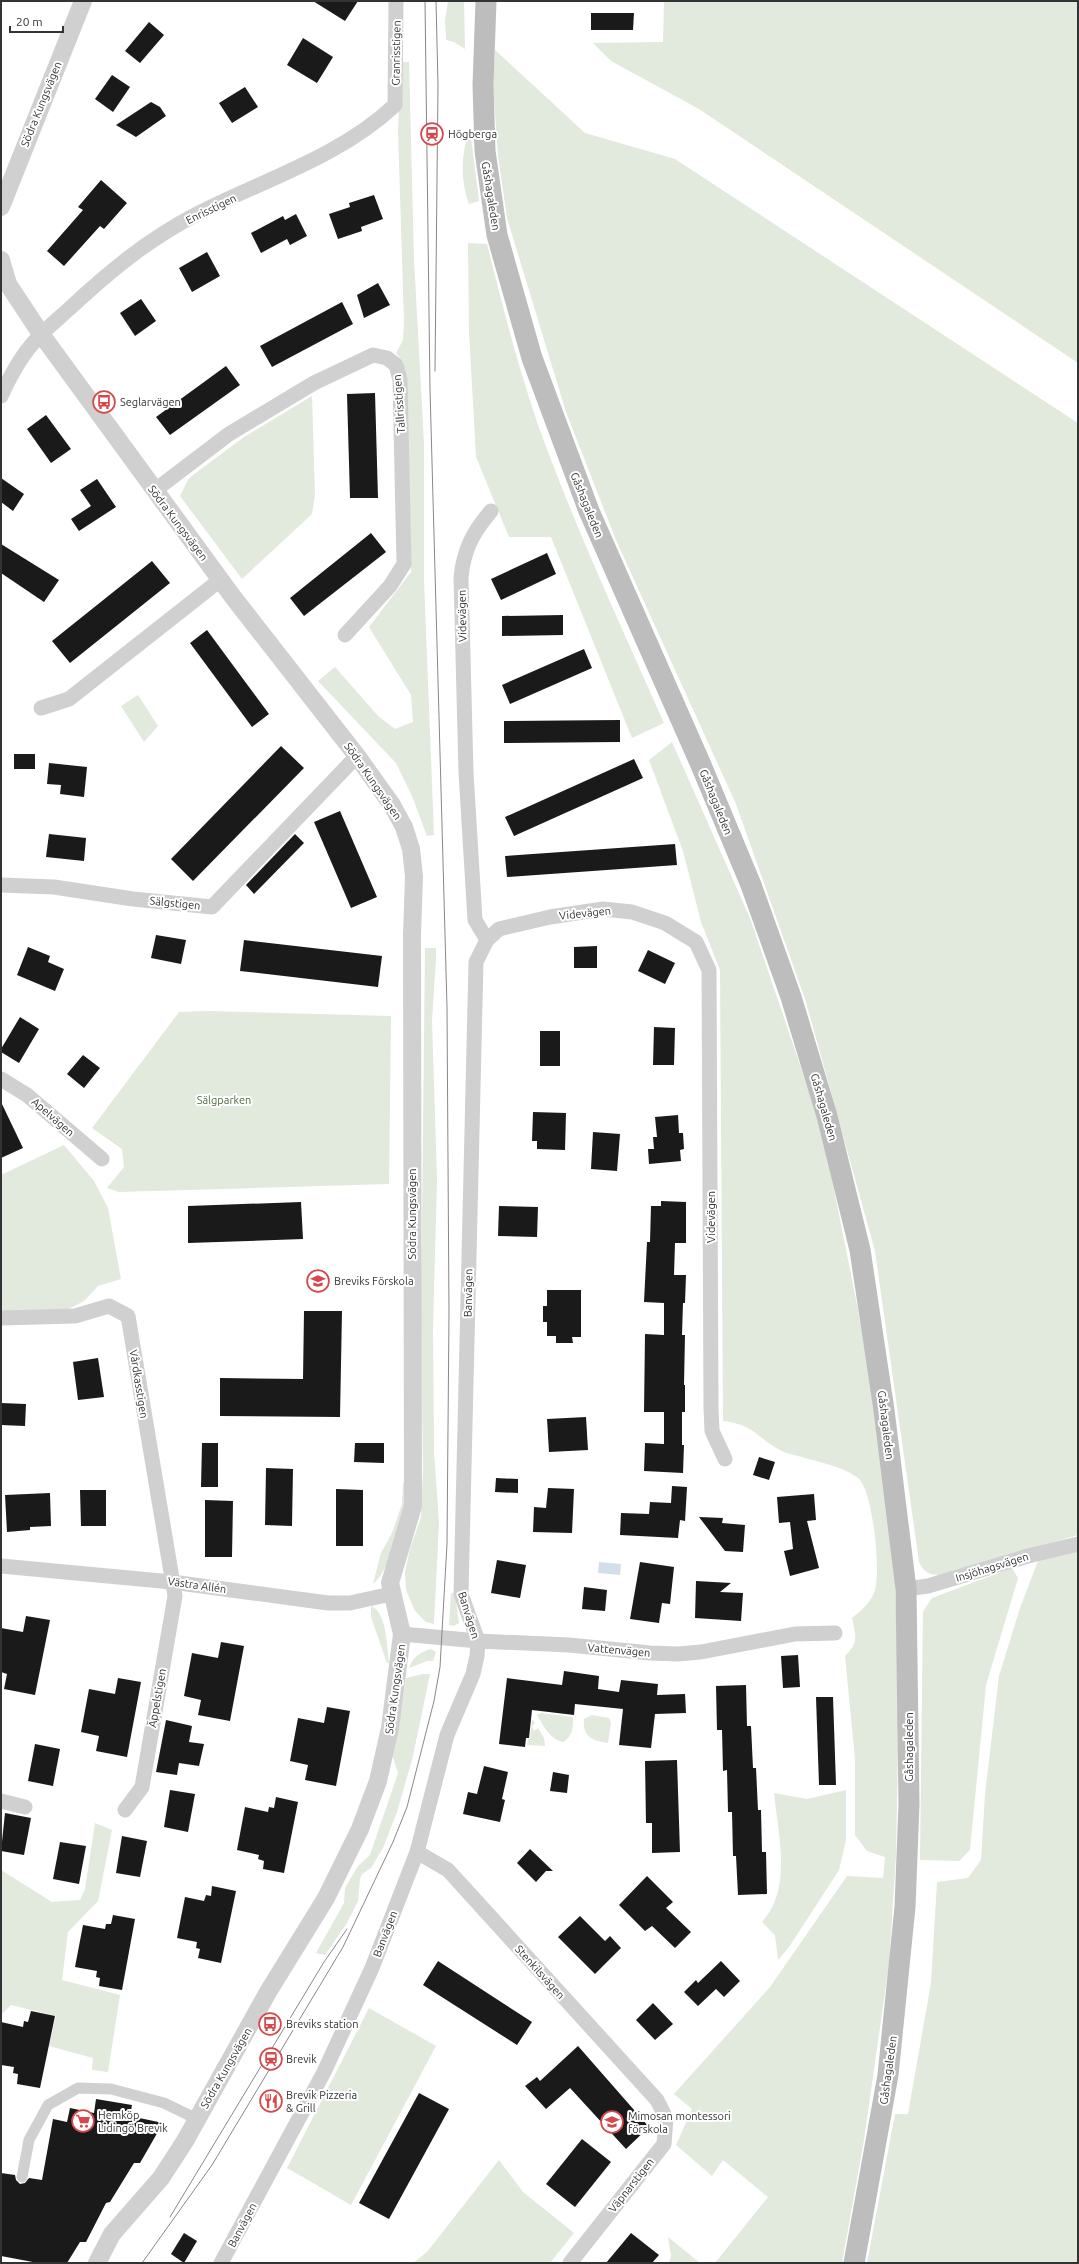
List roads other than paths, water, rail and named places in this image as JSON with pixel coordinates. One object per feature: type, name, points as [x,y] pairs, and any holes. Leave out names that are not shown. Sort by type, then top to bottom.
[{"type":"main road","name":"Gåshagaleden","points":[[486,1],[483,85],[484,151],[497,235],[532,358],[589,511],[751,885],[796,1012],[829,1123],[860,1250],[884,1410],[906,1589],[909,1804],[904,1915],[888,2075],[854,2263]]},
{"type":"street","name":"Södra Kungsvägen","points":[[1,207],[83,1]]},
{"type":"street","name":"Granrisstigen","points":[[395,105],[396,1]]},
{"type":"street","name":"Enrisstigen","points":[[41,334],[131,254],[197,214],[288,172],[340,145],[383,116],[395,105]]},
{"type":"street","name":"Södra Kungsvägen","points":[[1,260],[8,284],[41,334],[220,580],[357,756],[392,805],[404,826],[411,849],[414,876],[412,935],[413,1506],[391,1574],[391,1594],[402,1634],[390,1728],[378,1781],[360,1829],[326,1898],[268,1992],[197,2119],[161,2178],[112,2234],[97,2263]]},
{"type":"street","points":[[1,396],[23,356],[41,334]]},
{"type":"street","name":"Tallrisstigen","points":[[154,491],[229,434],[314,383],[373,355],[387,358],[396,365],[400,380],[404,564],[390,586],[345,635]]},
{"type":"street","name":"Videvägen","points":[[491,511],[476,530],[469,542],[463,558],[461,577],[466,773],[475,920],[487,940],[499,928],[550,917],[603,909],[632,912],[665,923],[696,942],[709,970],[711,1408],[712,1431],[725,1459]]},
{"type":"street","points":[[41,708],[68,700],[220,580]]},
{"type":"street","name":"Sälgstigen","points":[[1,885],[54,887],[133,899],[212,907],[357,756]]},
{"type":"street","name":"Banvägen","points":[[221,2263],[324,2072],[372,1968],[417,1852],[447,1735],[473,1674],[478,1641],[461,1594],[476,962],[487,940]]},
{"type":"street","name":"Apelvägen","points":[[1,1079],[27,1094],[102,1159]]},
{"type":"street","name":"Vårdkasstigen","points":[[1,1318],[76,1316],[109,1306],[128,1316],[172,1582]]},
{"type":"street","name":"Insjöhagsvägen","points":[[906,1589],[928,1586],[1028,1556],[1078,1544]]},
{"type":"street","name":"Västra Allén","points":[[1,1566],[172,1582],[328,1603],[350,1604],[391,1594]]},
{"type":"street","name":"Äppelstigen","points":[[126,1810],[142,1787],[175,1596],[172,1582]]},
{"type":"street","name":"Vattenvägen","points":[[402,1634],[478,1641],[569,1645],[650,1653],[678,1654],[700,1652],[796,1634],[835,1634]]},
{"type":"street","points":[[1,1801],[25,1807]]},
{"type":"street","name":"Stenkilsvägen","points":[[417,1852],[448,1870],[657,2100]]},
{"type":"street","points":[[22,2177],[29,2140],[48,2105],[78,2088],[119,2091],[164,2103],[197,2119]]},
{"type":"street","name":"Väpnarstigen","points":[[570,2263],[664,2144],[666,2118],[657,2100]]},
{"type":"tram line","points":[[142,2263],[212,2165],[343,1947],[393,1842],[407,1807],[434,1701],[440,1667],[447,1544],[449,1312],[447,1007],[430,389],[425,1]]},
{"type":"tram line","points":[[435,371],[438,85],[436,1]]},
{"type":"tram line","points":[[170,2217],[324,1962],[347,1929]]},
{"type":"place","name":"Högberga","points":[[432,134]]},
{"type":"place","name":"Seglarvägen","points":[[104,402]]},
{"type":"place","name":"Breviks Förskola","points":[[318,1281]]},
{"type":"place","name":"Breviks station","points":[[270,2024]]},
{"type":"place","name":"Brevik","points":[[271,2059]]},
{"type":"place","name":"Brevik Pizzeria & Grill","points":[[271,2101]]},
{"type":"place","name":"Hemköp Lidingö Brevik","points":[[83,2121]]},
{"type":"place","name":"Mimosan montessori förskola","points":[[612,2122]]},
{"type":"park label","name":"Sälgparken","points":[[224,1100]]}]
